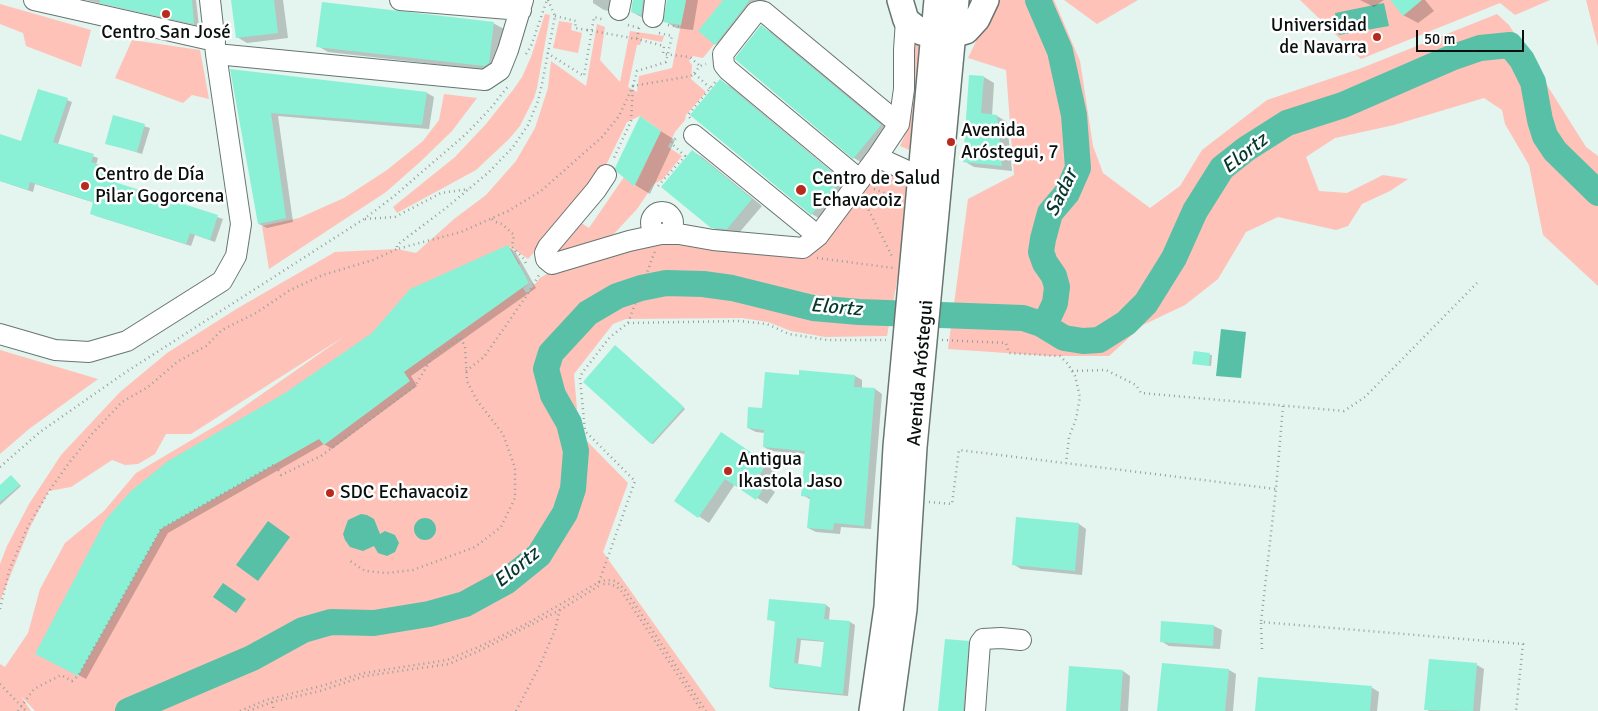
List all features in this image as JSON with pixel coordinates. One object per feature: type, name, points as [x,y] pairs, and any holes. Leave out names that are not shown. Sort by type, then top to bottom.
[{"type":"main road","name":"Avenida Aróstegui","points":[[890,711],[904,609],[914,447],[917,338],[944,35],[937,0]]},
{"type":"main road","name":"Avenida Aróstegui","points":[[922,267],[920,179],[944,35],[956,0]]},
{"type":"main road","points":[[903,10],[921,32],[944,35],[966,31],[977,19],[986,0]]},
{"type":"main road","name":"Avenida Aróstegui","points":[[872,711],[887,607],[896,447],[917,338]]},
{"type":"street","points":[[34,0],[216,48],[485,80],[500,70],[522,5],[400,0]]},
{"type":"street","points":[[0,334],[55,350],[89,352],[127,342],[222,281],[236,256],[241,224],[210,0]]},
{"type":"street","points":[[865,189],[728,70],[722,60],[723,54],[756,12],[765,10],[856,85],[899,124]]},
{"type":"street","points":[[606,174],[596,190],[548,247],[545,253],[546,259],[552,264],[659,230],[713,240],[803,248],[816,245],[865,189],[878,157],[899,124],[904,89],[903,10]]},
{"type":"street","points":[[694,135],[816,245]]},
{"type":"street","points":[[878,157],[912,173],[920,179]]},
{"type":"street","points":[[975,711],[980,643],[983,639],[1021,640]]},
{"type":"path","points":[[397,249],[397,246],[470,189],[513,147],[528,125],[538,101],[555,16],[548,0]]},
{"type":"path","points":[[525,56],[531,46],[548,0]]},
{"type":"path","points":[[637,39],[649,15]]},
{"type":"path","points":[[555,16],[576,21],[575,28],[637,39],[664,46],[663,54],[690,57],[700,66]]},
{"type":"path","points":[[547,53],[584,76],[593,24]]},
{"type":"path","points":[[0,610],[9,571],[36,512],[49,490],[92,434],[122,402],[148,387],[177,362],[206,346],[222,330],[256,313],[290,290],[322,275],[374,260],[397,249],[461,232],[508,211],[541,190],[602,137],[619,116],[633,86],[637,71],[666,62],[672,36],[664,34]]},
{"type":"path","points":[[633,86],[691,76],[694,73],[710,88]]},
{"type":"path","points":[[0,467],[40,432],[126,372],[364,219],[419,176],[466,134],[511,83]]},
{"type":"path","points":[[606,174],[631,121],[633,86]]},
{"type":"path","points":[[364,219],[395,217],[441,193],[470,189]]},
{"type":"path","points":[[816,245],[816,258],[898,269],[872,213],[865,189],[887,194],[894,202],[900,215]]},
{"type":"path","points":[[492,219],[502,224],[514,235],[512,246],[524,259],[527,266]]},
{"type":"path","points":[[599,582],[636,481],[585,431],[580,378],[610,337],[628,322],[659,230]]},
{"type":"path","points":[[466,371],[484,357],[538,275]]},
{"type":"path","points":[[1072,371],[1106,370],[1136,384],[1141,393],[1344,411],[1365,397],[1477,283]]},
{"type":"path","points":[[628,322],[740,321],[767,324],[789,334],[827,340],[917,338],[1000,342],[1006,343],[1009,354],[1060,356],[1072,371],[1080,397],[1076,419],[1069,437],[1066,463]]},
{"type":"path","points":[[18,711],[34,689],[61,675],[72,681],[78,676],[161,529],[275,464],[281,475],[322,456],[415,386],[433,356],[460,338],[465,346],[467,381],[476,398],[503,434],[515,468],[515,498],[501,527],[475,547],[413,570],[386,573],[365,571],[350,562]]},
{"type":"path","points":[[1262,649],[1261,622],[1283,406]]},
{"type":"path","points":[[931,502],[952,504],[959,450],[1276,489]]},
{"type":"path","points":[[240,711],[266,700],[364,673],[447,660],[490,642],[561,605],[599,582],[606,580],[616,581],[626,591],[706,711]]},
{"type":"path","points":[[599,582],[617,587],[622,592],[702,711]]},
{"type":"path","points":[[248,711],[272,702],[320,691],[365,676],[449,664],[560,610],[602,584]]},
{"type":"path","points":[[516,711],[540,665],[555,630],[561,605]]},
{"type":"path","points":[[1261,622],[1523,644],[1516,711]]},
{"type":"path","points":[[0,684],[26,711]]},
{"type":"path","points":[[272,702],[274,711]]},
{"type":"shaded area","points":[[686,0],[750,0],[703,58],[693,56],[689,61],[692,65],[691,79],[706,92],[686,115],[685,120],[675,132],[668,147],[682,156],[663,179],[654,184],[637,209],[611,237],[555,256],[552,249],[575,219],[589,228],[624,177],[635,186],[661,131],[640,116],[627,122],[606,165],[591,190],[528,259],[509,246],[520,264],[515,267],[520,269],[529,283],[523,288],[527,294],[540,278],[557,268],[652,244],[678,243],[801,257],[855,193],[881,168],[904,177],[910,185],[899,270],[887,336],[825,337],[791,331],[768,322],[742,318],[626,319],[613,324],[574,374],[579,433],[628,483],[603,552],[716,711],[35,711],[21,696],[31,711],[0,711],[0,664],[5,667],[28,633],[40,589],[65,543],[104,511],[136,473],[222,422],[345,336],[191,434],[166,434],[155,454],[138,464],[125,465],[112,460],[71,487],[49,491],[30,527],[0,601],[0,564],[7,546],[29,504],[61,455],[120,392],[167,353],[238,308],[335,252],[397,249],[416,253],[454,219],[486,195],[516,161],[535,128],[548,88],[551,61],[586,86],[597,24],[605,27],[600,60],[620,82],[630,31],[664,36],[662,42],[642,38],[640,45],[637,45],[628,87],[637,92],[639,76],[672,68]]},
{"type":"shaded area","points":[[996,0],[1054,0],[1080,61],[1093,146],[1103,173],[1150,208],[1180,186],[1202,150],[1267,100],[1359,69],[1497,14],[1509,25],[1586,147],[1598,156],[1598,286],[1543,235],[1529,165],[1505,124],[1502,110],[1484,98],[1394,125],[1335,138],[1306,157],[1319,191],[1347,193],[1383,175],[1408,179],[1390,191],[1362,204],[1348,226],[1336,230],[1278,217],[1246,232],[1218,279],[1185,305],[1143,325],[1109,356],[1050,356],[948,349],[968,199],[1014,175],[1006,70],[968,58]]},
{"type":"shaded area","points":[[1064,0],[1138,0],[1097,24]]},
{"type":"shaded area","name":"Universidad de Navarra","points":[[1300,0],[1550,0],[1515,15],[1500,3],[1361,59]]},
{"type":"shaded area","points":[[1586,0],[1598,0],[1598,47]]},
{"type":"shaded area","points":[[1384,3],[1389,26],[1339,35],[1335,13]]},
{"type":"shaded area","points":[[0,4],[91,30],[81,67],[26,46],[23,33],[0,24]]},
{"type":"shaded area","points":[[545,14],[550,15],[537,88],[520,126],[476,170],[397,213],[393,207],[455,157],[486,124],[513,90],[522,77],[531,57]]},
{"type":"shaded area","points":[[559,21],[572,23],[571,30],[582,33],[578,53],[553,48]]},
{"type":"shaded area","points":[[132,40],[200,50],[209,99],[192,95],[183,103],[115,78]]},
{"type":"shaded area","points":[[919,43],[924,52],[923,156],[900,146],[910,124],[914,96],[913,45]]},
{"type":"shaded area","points":[[444,94],[477,98],[452,131],[386,192],[269,269],[262,226],[299,218],[344,198],[387,170],[423,141],[439,120]]},
{"type":"shaded area","points":[[1221,329],[1246,332],[1241,378],[1216,376]]},
{"type":"shaded area","points":[[0,350],[98,379],[29,429],[0,454]]},
{"type":"shaded area","points":[[361,514],[374,519],[380,534],[385,531],[395,535],[399,543],[395,552],[387,556],[378,553],[374,546],[363,551],[350,547],[343,534],[348,520]]},
{"type":"shaded area","points":[[425,518],[433,521],[436,529],[433,537],[425,540],[417,537],[414,529],[417,521]]},
{"type":"shaded area","points":[[268,521],[290,537],[258,581],[236,565]]},
{"type":"shaded area","points":[[223,583],[246,599],[236,613],[213,597]]},
{"type":"building","name":"Centro San José","points":[[100,0],[192,0],[194,24],[99,3]]},
{"type":"building","points":[[231,0],[274,0],[278,33],[236,38]]},
{"type":"building","points":[[633,0],[643,0],[641,15],[631,12]]},
{"type":"building","points":[[667,0],[686,0],[681,25],[663,22]]},
{"type":"building","points":[[723,0],[750,0],[715,45],[698,31]]},
{"type":"building","points":[[1390,0],[1422,0],[1403,16]]},
{"type":"building","points":[[322,2],[494,22],[489,63],[485,66],[316,47]]},
{"type":"building","points":[[761,25],[881,125],[853,159],[736,60],[735,58]]},
{"type":"building","points":[[230,69],[427,92],[422,125],[271,113],[286,218],[258,224]]},
{"type":"building","points":[[969,75],[984,76],[981,113],[997,115],[1002,166],[963,162]]},
{"type":"building","points":[[720,79],[841,180],[811,215],[690,115]]},
{"type":"building","name":"Centro de Día Pilar Gogorcena","points":[[38,89],[68,98],[53,142],[94,154],[91,162],[112,169],[108,180],[218,215],[210,240],[190,233],[186,244],[90,214],[93,202],[30,182],[28,190],[0,181],[0,134],[21,141]]},
{"type":"building","points":[[113,115],[145,124],[137,152],[105,144]]},
{"type":"building","points":[[640,116],[661,131],[634,186],[617,172],[615,168]]},
{"type":"building","points":[[692,150],[752,199],[727,229],[711,228],[661,187]]},
{"type":"building","points":[[508,245],[529,283],[404,372],[410,381],[324,445],[319,439],[161,529],[78,676],[35,654],[106,519],[131,491],[168,461],[285,393],[372,333],[410,289]]},
{"type":"building","points":[[615,345],[684,407],[651,444],[583,382]]},
{"type":"building","points":[[1194,351],[1210,353],[1209,366],[1192,364]]},
{"type":"building","points":[[799,370],[855,375],[854,387],[875,388],[864,526],[834,523],[833,530],[807,528],[810,497],[801,496],[805,451],[763,447],[764,430],[747,428],[748,407],[762,408],[765,372],[799,375]]},
{"type":"building","name":"Antigua Ikastola Jaso","points":[[721,432],[767,463],[757,479],[766,485],[756,500],[725,479],[698,518],[674,501]]},
{"type":"building","points":[[11,475],[20,485],[0,502],[0,485]]},
{"type":"building","points":[[1016,517],[1079,523],[1075,571],[1012,565]]},
{"type":"building","points":[[769,599],[826,604],[824,619],[850,621],[843,694],[769,687],[775,621],[767,620]],"holes":[[[797,638],[824,641],[821,667],[794,663]]]},
{"type":"building","points":[[1161,621],[1214,625],[1213,646],[1160,642]]},
{"type":"building","points":[[945,639],[969,641],[963,711],[938,711]]},
{"type":"building","points":[[1429,659],[1477,663],[1473,711],[1424,710]]},
{"type":"building","points":[[1162,663],[1229,669],[1225,711],[1157,711]]},
{"type":"building","points":[[1069,666],[1123,670],[1120,711],[1066,711]]},
{"type":"building","points":[[1258,677],[1372,686],[1370,711],[1255,711]]},
{"type":"waterway","name":"Sadar","points":[[1038,0],[1060,51],[1074,115],[1078,168],[1067,193],[1050,213],[1043,239],[1041,252],[1045,263],[1054,276],[1057,287],[1055,303],[1049,316],[1041,324]]},
{"type":"waterway","name":"Elortz","points":[[128,711],[252,658],[303,630],[331,622],[374,623],[429,614],[465,604],[507,581],[539,555],[565,513],[573,489],[576,451],[569,423],[553,395],[546,369],[551,353],[588,313],[617,296],[641,288],[666,283],[703,284],[732,288],[813,308],[859,312],[1023,318],[1041,324],[1064,338],[1083,341],[1099,340],[1126,323],[1146,303],[1174,258],[1195,211],[1222,168],[1246,149],[1287,123],[1343,105],[1451,58],[1480,48],[1510,45],[1522,60],[1533,82],[1545,136],[1555,151],[1598,193]]},
{"type":"place","name":"Centro San José","points":[[166,14]]},
{"type":"place","name":"Universidad de Navarra","points":[[1377,37]]},
{"type":"place","name":"Avenida Aróstegui, 7","points":[[951,142]]},
{"type":"place","name":"Centro de Día Pilar Gogorcena","points":[[85,186]]},
{"type":"place","name":"Centro de Salud Echavacoiz","points":[[801,190]]},
{"type":"place","name":"Antigua Ikastola Jaso","points":[[728,471]]},
{"type":"place","name":"SDC Echavacoiz","points":[[330,493]]}]
